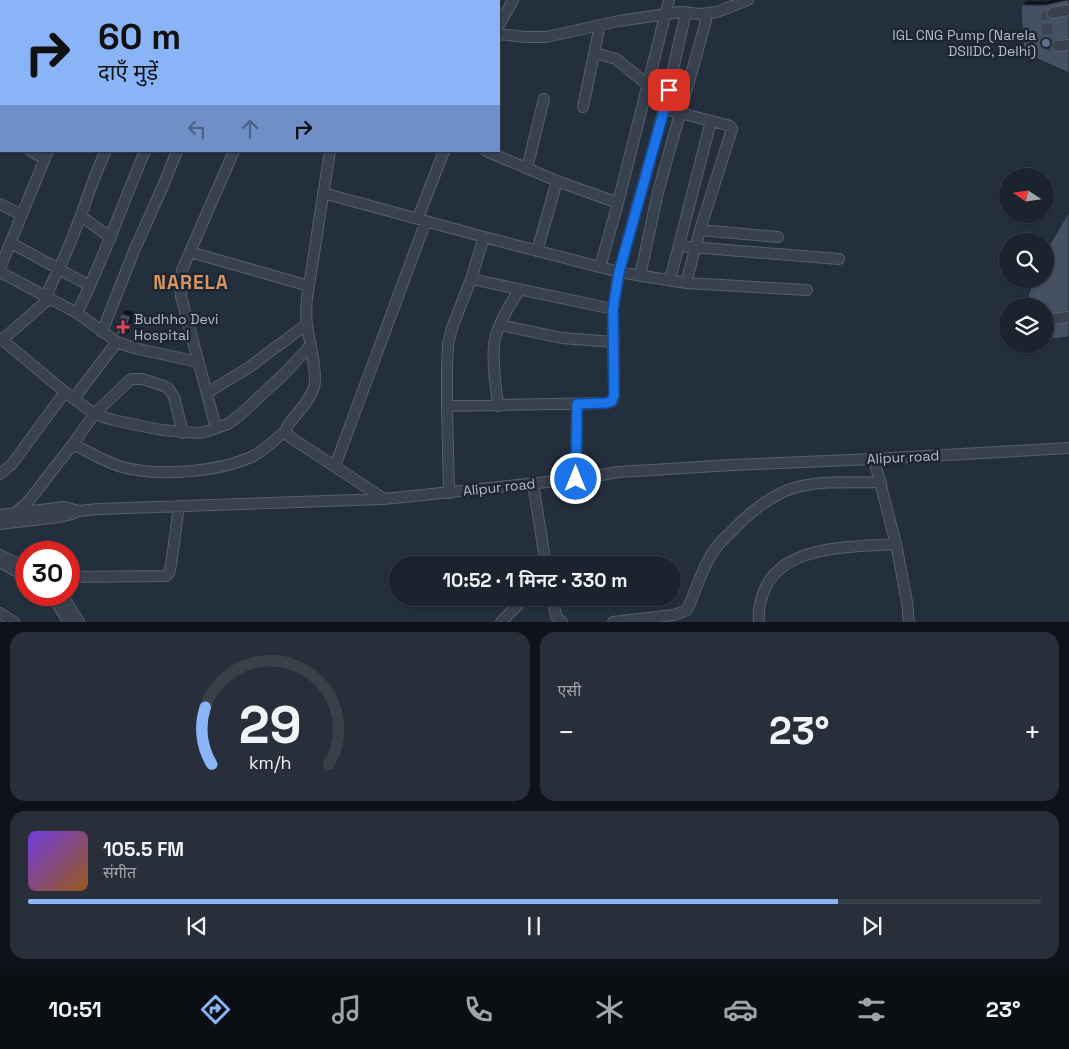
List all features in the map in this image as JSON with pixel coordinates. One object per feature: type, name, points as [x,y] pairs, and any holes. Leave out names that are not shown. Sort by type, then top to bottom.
[{"type":"street","points":[[500,22],[513,0]]},
{"type":"street","points":[[600,267],[670,0]]},
{"type":"street","points":[[500,34],[546,37],[600,25],[665,14],[717,12],[748,0]]},
{"type":"street","points":[[1052,14],[1069,10]]},
{"type":"street","points":[[447,406],[577,404],[612,401],[614,395],[613,309],[619,272],[664,110],[686,12]]},
{"type":"street","points":[[640,276],[658,192],[706,21],[700,14]]},
{"type":"street","points":[[583,107],[600,25]]},
{"type":"street","points":[[1057,46],[1069,45]]},
{"type":"street","points":[[595,53],[616,59],[648,86]]},
{"type":"street","points":[[527,168],[544,98]]},
{"type":"street","points":[[664,110],[730,126],[732,129],[700,230],[686,283]]},
{"type":"street","points":[[670,280],[710,121]]},
{"type":"street","points":[[106,152],[48,297],[1,339],[65,392],[95,413],[113,420],[161,430],[199,433],[228,424],[241,414],[283,375],[311,345]]},
{"type":"street","points":[[77,314],[111,238],[146,152]]},
{"type":"street","points":[[102,332],[177,152]]},
{"type":"street","points":[[216,428],[181,296],[180,283],[182,270],[234,152]]},
{"type":"street","points":[[73,444],[110,462],[132,469],[144,471],[188,471],[238,462],[266,448],[286,430],[315,385],[306,310],[330,152]]},
{"type":"street","points":[[335,466],[422,220],[444,152]]},
{"type":"street","points":[[488,152],[557,181],[618,203]]},
{"type":"street","points":[[47,155],[0,270],[77,314],[117,342],[134,348],[198,362]]},
{"type":"street","points":[[537,251],[557,181]]},
{"type":"street","points":[[323,192],[619,272],[686,283],[807,290]]},
{"type":"street","points":[[0,204],[22,215]]},
{"type":"street","points":[[81,216],[111,238]]},
{"type":"street","points":[[700,230],[778,237]]},
{"type":"street","points":[[449,493],[446,365],[448,344],[484,237]]},
{"type":"street","points":[[11,242],[90,286]]},
{"type":"street","points":[[679,246],[839,259]]},
{"type":"street","points":[[190,252],[309,286]]},
{"type":"street","points":[[471,279],[613,309]]},
{"type":"street","points":[[498,406],[494,341],[500,325],[519,290]]},
{"type":"street","points":[[1054,319],[1069,317]]},
{"type":"street","points":[[206,393],[248,368],[307,324]]},
{"type":"street","points":[[500,325],[562,338],[614,342]]},
{"type":"street","points":[[74,398],[117,342]]},
{"type":"street","points":[[16,512],[27,503],[95,413],[131,379],[142,379],[164,386],[172,392],[183,432]]},
{"type":"street","points":[[0,474],[12,464],[65,392]]},
{"type":"street","points":[[576,479],[577,404]]},
{"type":"street","points":[[286,430],[290,437],[384,500]]},
{"type":"street","name":"Alipur road","points":[[0,524],[60,517],[79,511],[99,509],[384,500],[576,479],[619,472],[1069,448]]},
{"type":"street","points":[[874,458],[896,544],[907,602],[908,622]]},
{"type":"street","points":[[612,622],[674,615],[687,610],[709,558],[718,545],[746,516],[781,493],[797,487],[814,484],[881,482]]},
{"type":"street","points":[[533,484],[545,556]]},
{"type":"street","points":[[80,577],[166,576],[171,565],[179,506]]},
{"type":"street","name":"Alipur road","points":[[0,515],[64,507],[79,511]]},
{"type":"street","points":[[759,622],[760,601],[766,585],[773,575],[786,564],[804,556],[828,550],[896,544]]},
{"type":"street","points":[[0,555],[15,562]]},
{"type":"street","points":[[0,562],[15,571]]},
{"type":"street","points":[[58,606],[69,622]]},
{"type":"street","points":[[69,606],[79,622]]},
{"type":"street","points":[[501,622],[518,606]]},
{"type":"street","points":[[554,606],[556,616],[562,622]]},
{"type":"street","points":[[0,613],[14,622]]},
{"type":"building","name":"IGL CNG Pump (Narela DSIIDC, Delhi)","points":[[1069,0],[1069,73],[1024,53],[1021,11],[1022,5],[1045,5]]},
{"type":"building","points":[[1069,212],[1069,337],[1054,339],[1054,298],[1028,298],[1031,288],[1054,288],[1054,237]]},
{"type":"building","points":[[121,314],[130,316],[125,336],[116,334]]},
{"type":"tunnel","points":[[1052,13],[1046,16],[1048,45],[1057,46]]},
{"type":"place","name":"IGL CNG Pump (Narela DSIIDC, Delhi)","points":[[1046,43]]},
{"type":"place","name":"Budhho Devi Hospital","points":[[123,327]]},
{"type":"district","name":"NARELA","points":[[191,282]]},
{"type":"route","points":[[576,479],[577,404],[606,403],[612,401],[614,395],[613,309],[615,294],[619,272],[669,90]]}]
